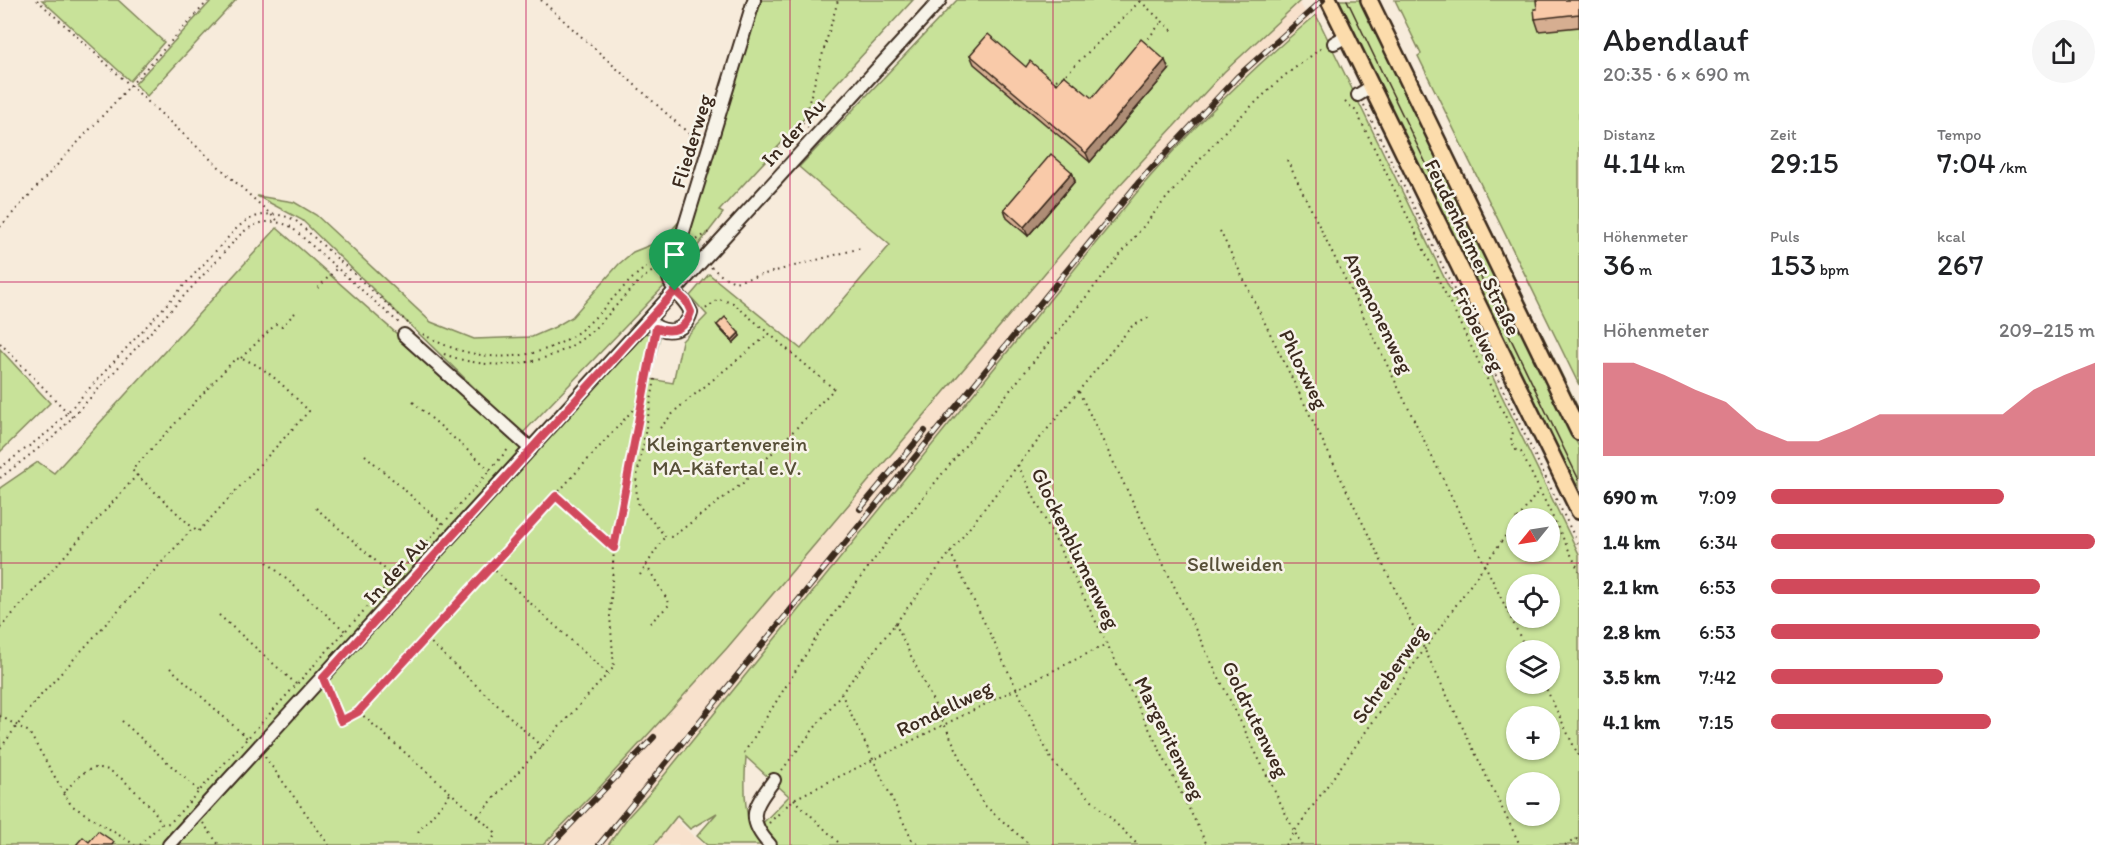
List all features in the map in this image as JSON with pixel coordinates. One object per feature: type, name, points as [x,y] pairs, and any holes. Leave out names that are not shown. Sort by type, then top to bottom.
[{"type":"main road","name":"Feudenheimer Straße","points":[[1329,0],[1336,41],[1365,91],[1579,511]]},
{"type":"main road","name":"Feudenheimer Straße","points":[[1369,0],[1579,432]]},
{"type":"lane","name":"Fliederweg","points":[[675,291],[669,278],[754,0]]},
{"type":"lane","name":"In der Au","points":[[169,845],[531,449],[653,324],[675,291],[940,0]]},
{"type":"lane","points":[[653,324],[666,331],[679,330],[688,322],[691,312],[686,301],[675,291]]},
{"type":"lane","points":[[406,333],[531,449]]},
{"type":"lane","points":[[770,845],[759,833],[753,813],[774,780]]},
{"type":"path","points":[[37,0],[269,213],[279,222],[298,232],[406,333]]},
{"type":"path","points":[[0,226],[209,0]]},
{"type":"path","points":[[541,0],[709,152]]},
{"type":"path","points":[[802,123],[838,0]]},
{"type":"path","points":[[1056,80],[1063,77],[1141,0],[1175,33]]},
{"type":"path","points":[[1139,48],[1162,22]]},
{"type":"path","points":[[744,753],[818,634],[890,538],[1157,210],[1226,130],[1284,76],[1336,41]]},
{"type":"path","points":[[1063,77],[1071,83]]},
{"type":"path","points":[[1365,91],[1579,546]]},
{"type":"path","name":"Fröbelweg","points":[[1345,102],[1356,111],[1513,432],[1511,440],[1513,445],[1521,452],[1579,571]]},
{"type":"path","name":"Anemonenweg","points":[[1287,160],[1522,640]]},
{"type":"path","points":[[0,468],[33,445],[67,413],[241,224],[250,218],[269,213],[286,216],[303,226],[422,334],[457,351],[492,358],[527,355],[560,343],[592,320],[636,273],[677,254]]},
{"type":"path","points":[[0,478],[44,446],[73,418],[245,230],[261,222],[279,222]]},
{"type":"path","name":"Phloxweg","points":[[1220,231],[1520,845]]},
{"type":"path","points":[[704,260],[722,276],[735,282],[861,248]]},
{"type":"path","points":[[438,352],[469,362],[510,365],[553,355],[565,350],[596,328],[649,273],[677,254]]},
{"type":"path","points":[[318,288],[337,268]]},
{"type":"path","points":[[665,536],[678,535],[726,498],[834,389],[725,299],[718,299],[703,311],[691,312]]},
{"type":"path","points":[[241,358],[269,373],[309,411],[198,532],[132,470],[235,359],[241,358],[276,324],[282,326],[295,313]]},
{"type":"path","points":[[774,780],[1078,391],[1131,327],[1150,317]]},
{"type":"path","points":[[478,816],[543,748],[614,667],[610,616],[614,548],[642,400],[653,324]]},
{"type":"path","points":[[660,428],[677,409],[769,334]]},
{"type":"path","points":[[0,343],[73,418]]},
{"type":"path","points":[[655,379],[636,482],[639,506],[665,536]]},
{"type":"path","name":"Goldrutenweg","points":[[1078,391],[1301,845]]},
{"type":"path","points":[[323,678],[341,721],[358,712],[642,400]]},
{"type":"path","points":[[413,402],[490,470]]},
{"type":"path","points":[[140,845],[161,824],[170,823],[443,524],[510,447],[531,449]]},
{"type":"path","points":[[365,455],[443,524]]},
{"type":"path","name":"Glockenblumenweg","points":[[1018,465],[1107,644]]},
{"type":"path","points":[[0,628],[137,475]]},
{"type":"path","name":"Schreberweg","points":[[1526,508],[1539,490]]},
{"type":"path","points":[[556,496],[614,548]]},
{"type":"path","points":[[316,508],[394,577]]},
{"type":"path","points":[[0,749],[33,704],[193,528]]},
{"type":"path","name":"Schreberweg","points":[[1285,845],[1506,535]]},
{"type":"path","points":[[640,575],[665,536]]},
{"type":"path","points":[[950,552],[1052,761],[1138,845]]},
{"type":"path","points":[[267,562],[345,631]]},
{"type":"path","points":[[646,565],[670,604],[647,626]]},
{"type":"path","points":[[491,567],[609,674]]},
{"type":"path","points":[[219,615],[296,684]]},
{"type":"path","points":[[895,623],[983,804],[1030,845]]},
{"type":"path","points":[[426,638],[543,748]]},
{"type":"path","name":"Rondellweg","points":[[759,833],[794,799],[1107,644]]},
{"type":"path","name":"Margeritenweg","points":[[1107,644],[1207,845]]},
{"type":"path","points":[[170,668],[247,738]]},
{"type":"path","points":[[841,693],[912,840],[918,845]]},
{"type":"path","points":[[1549,694],[1579,757]]},
{"type":"path","points":[[358,712],[495,832],[493,840],[486,845]]},
{"type":"path","points":[[0,716],[29,732],[63,795],[71,805],[135,845]]},
{"type":"path","points":[[122,721],[199,791]]},
{"type":"path","points":[[258,747],[328,845]]},
{"type":"path","points":[[63,795],[73,781],[85,772],[96,767],[107,767],[117,773],[156,812],[161,824]]},
{"type":"path","points":[[418,832],[451,794]]},
{"type":"path","points":[[794,799],[841,845]]},
{"type":"path","points":[[197,814],[219,845]]},
{"type":"path","points":[[1564,845],[1579,838]]},
{"type":"shaded area","points":[[1299,2],[1310,20],[1270,52],[1210,111],[1142,186],[628,817],[608,845],[543,845],[601,786],[727,648],[1117,188],[1224,72]]},
{"type":"shaded area","points":[[675,819],[703,845],[654,845]]},
{"type":"green space","points":[[42,0],[118,0],[164,42],[130,81]]},
{"type":"green space","points":[[212,0],[236,0],[147,96],[135,84]]},
{"type":"green space","points":[[758,0],[913,0],[719,211],[723,213],[690,256],[693,266],[678,282],[672,278],[522,434],[302,220],[257,196],[294,202],[316,215],[431,322],[474,339],[532,337],[572,317],[619,264],[633,252],[663,240],[695,203]]},
{"type":"green space","name":"Kleingartenverein MA-Käfertal e.V.","points":[[957,0],[1301,0],[1224,72],[1117,188],[727,648],[601,786],[543,845],[0,845],[0,488],[38,462],[54,473],[277,228],[533,454],[644,333],[660,336],[650,379],[673,383],[682,341],[707,315],[690,296],[709,274],[801,349],[890,245],[799,167]]},
{"type":"green space","points":[[1337,0],[1360,0],[1579,447],[1579,497]]},
{"type":"green space","points":[[1375,0],[1378,0],[1579,410],[1579,417]]},
{"type":"green space","points":[[1395,0],[1579,0],[1579,385],[1418,56],[1421,54]]},
{"type":"green space","name":"Sellweiden","points":[[1316,15],[1557,508],[1506,508],[1506,562],[1560,562],[1560,515],[1579,554],[1579,845],[776,845],[759,827],[789,796],[746,757],[745,791],[748,815],[755,837],[762,845],[707,845],[697,836],[717,813],[690,829],[677,816],[654,845],[608,845],[628,817],[1142,186],[1183,140],[1270,55]]},
{"type":"green space","points":[[0,349],[50,403],[0,452]]},
{"type":"building","points":[[1536,0],[1579,0],[1579,14],[1535,19]]},
{"type":"building","points":[[988,34],[1026,67],[1030,61],[1057,84],[1064,75],[1092,98],[1141,39],[1165,60],[1086,153],[970,55]]},
{"type":"building","points":[[1051,154],[1072,172],[1024,227],[1004,209]]},
{"type":"building","points":[[725,317],[739,333],[732,340],[717,325]]},
{"type":"building","points":[[98,831],[114,842],[112,845],[76,845],[83,837],[89,842]]},
{"type":"tram line","points":[[1347,0],[1579,480]]},
{"type":"railway","points":[[599,845],[1139,182],[1237,77],[1323,0]]},
{"type":"railway","points":[[860,509],[925,431]]},
{"type":"railway","points":[[551,845],[654,737]]},
{"type":"route","points":[[675,291],[686,301],[691,312],[688,322],[679,330],[666,331],[656,328],[614,548],[556,496],[358,712],[341,721],[323,678],[675,291]]}]
